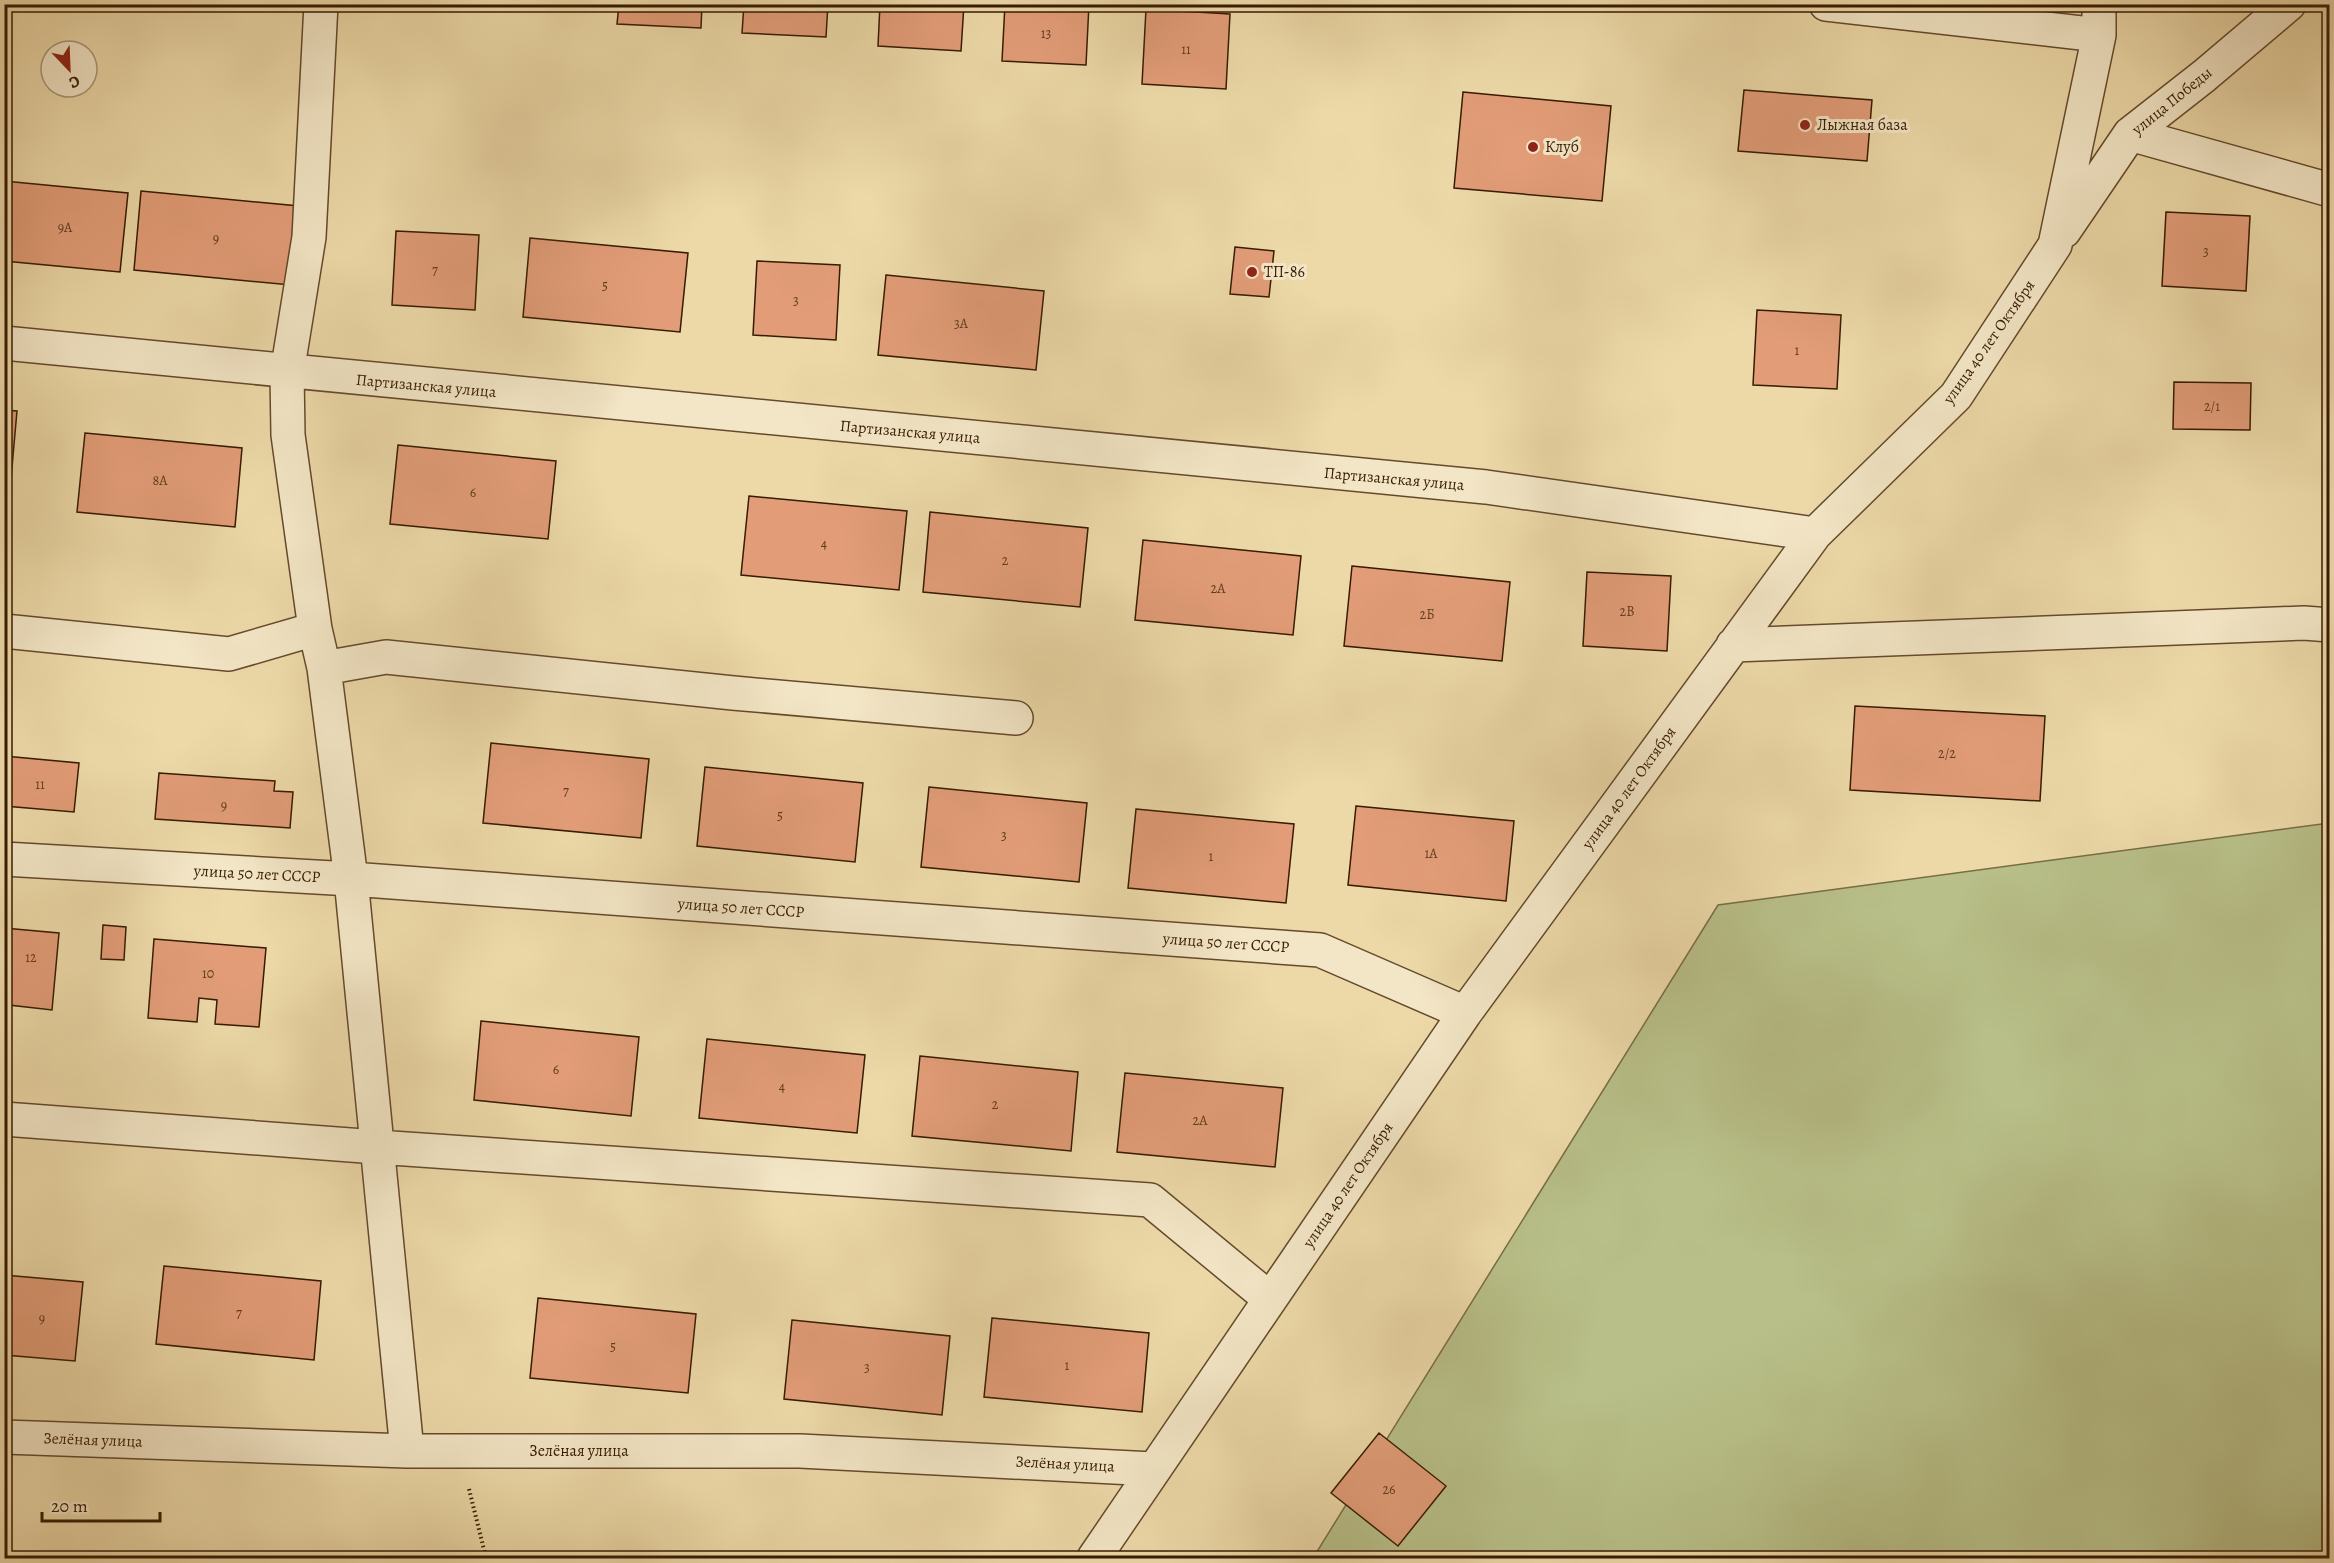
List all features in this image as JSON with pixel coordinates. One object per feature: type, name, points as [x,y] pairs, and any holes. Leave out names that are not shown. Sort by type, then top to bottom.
[{"type":"street","points":[[321,4],[309,237],[287,372],[288,435],[315,629],[324,668],[351,879],[407,1451]]},
{"type":"street","points":[[1826,4],[2099,20]]},
{"type":"street","name":"улица Победы","points":[[2055,245],[2130,134],[2205,76],[2289,4]]},
{"type":"street","name":"улица 40 лет Октября","points":[[1094,1558],[1153,1468],[1465,1013],[1733,645],[1815,534],[1956,396],[2055,245],[2099,20]]},
{"type":"street","points":[[2130,134],[2330,190]]},
{"type":"street","name":"Партизанская улица","points":[[4,343],[1486,488],[1815,534]]},
{"type":"street","points":[[1733,645],[2304,623],[2330,625]]},
{"type":"street","points":[[4,631],[229,654],[315,629]]},
{"type":"street","points":[[324,668],[386,657],[734,693],[1016,718]]},
{"type":"street","name":"улица 50 лет СССР","points":[[4,859],[351,879],[1320,950],[1465,1013]]},
{"type":"street","points":[[4,1119],[1150,1200],[1270,1299]]},
{"type":"street","name":"Зелёная улица","points":[[4,1437],[407,1451],[800,1451],[1153,1468]]},
{"type":"path","points":[[456,1451],[474,1506],[486,1558]]},
{"type":"green space","points":[[2329,823],[2329,1558],[1313,1558],[1718,905]]},
{"type":"building","points":[[542,4],[592,4],[592,7]]},
{"type":"building","points":[[619,4],[702,4],[701,28],[617,24]]},
{"type":"building","points":[[744,4],[828,4],[826,37],[742,33]]},
{"type":"building","points":[[880,4],[964,4],[961,51],[878,46]]},
{"type":"building","points":[[1005,4],[1089,4],[1086,65],[1002,61]]},
{"type":"building","points":[[1146,9],[1230,14],[1226,89],[1142,84]]},
{"type":"building","name":"Лыжная база","points":[[1744,90],[1872,100],[1867,161],[1738,151]]},
{"type":"building","name":"Клуб","points":[[1463,92],[1611,106],[1602,201],[1454,188]]},
{"type":"building","points":[[4,181],[128,193],[120,272],[4,261]]},
{"type":"building","points":[[141,191],[299,206],[291,285],[134,270]]},
{"type":"building","points":[[2166,212],[2250,216],[2246,291],[2162,286]]},
{"type":"building","points":[[396,231],[479,235],[475,310],[392,305]]},
{"type":"building","points":[[530,238],[688,253],[680,332],[523,317]]},
{"type":"building","name":"ТП-86","points":[[1235,247],[1274,251],[1269,297],[1230,294]]},
{"type":"building","points":[[757,261],[840,265],[836,340],[753,335]]},
{"type":"building","points":[[886,275],[1044,291],[1036,370],[878,355]]},
{"type":"building","points":[[1757,310],[1841,315],[1837,389],[1753,385]]},
{"type":"building","points":[[2174,382],[2251,383],[2250,430],[2173,429]]},
{"type":"building","points":[[4,410],[17,411],[10,490],[4,490]]},
{"type":"building","points":[[85,433],[242,448],[235,527],[77,512]]},
{"type":"building","points":[[398,445],[556,461],[548,539],[390,524]]},
{"type":"building","points":[[749,496],[907,511],[899,590],[741,575]]},
{"type":"building","points":[[930,512],[1088,528],[1080,607],[923,592]]},
{"type":"building","points":[[1143,540],[1301,556],[1293,635],[1135,620]]},
{"type":"building","points":[[1352,566],[1510,582],[1502,661],[1344,646]]},
{"type":"building","points":[[1587,572],[1671,576],[1667,651],[1583,646]]},
{"type":"building","points":[[1855,706],[2045,716],[2040,801],[1850,790]]},
{"type":"building","points":[[491,743],[649,759],[641,838],[483,823]]},
{"type":"building","points":[[4,756],[79,763],[74,812],[4,806]]},
{"type":"building","points":[[705,767],[863,783],[855,862],[697,846]]},
{"type":"building","points":[[159,773],[275,781],[274,791],[293,792],[290,828],[155,819]]},
{"type":"building","points":[[929,787],[1087,803],[1079,882],[921,867]]},
{"type":"building","points":[[1356,806],[1514,821],[1506,901],[1348,885]]},
{"type":"building","points":[[1136,809],[1294,824],[1286,903],[1128,888]]},
{"type":"building","points":[[103,925],[126,927],[124,960],[101,959]]},
{"type":"building","points":[[4,928],[59,933],[52,1010],[9,1005],[11,982],[4,981]]},
{"type":"building","points":[[154,939],[266,948],[259,1027],[215,1024],[217,1000],[199,998],[197,1022],[148,1018]]},
{"type":"building","points":[[481,1021],[639,1037],[631,1116],[474,1100]]},
{"type":"building","points":[[707,1039],[865,1055],[857,1133],[699,1118]]},
{"type":"building","points":[[920,1056],[1078,1072],[1071,1151],[912,1136]]},
{"type":"building","points":[[1125,1073],[1283,1088],[1275,1167],[1117,1152]]},
{"type":"building","points":[[164,1266],[321,1281],[314,1360],[156,1344]]},
{"type":"building","points":[[4,1275],[83,1282],[75,1361],[4,1355]]},
{"type":"building","points":[[538,1298],[696,1314],[688,1393],[530,1378]]},
{"type":"building","points":[[992,1318],[1149,1333],[1142,1412],[984,1397]]},
{"type":"building","points":[[792,1320],[950,1336],[942,1415],[784,1399]]},
{"type":"building","points":[[1379,1433],[1446,1486],[1398,1546],[1331,1493]]},
{"type":"place","name":"Лыжная база","points":[[1805,125]]},
{"type":"place","name":"Клуб","points":[[1533,147]]},
{"type":"place","name":"ТП-86","points":[[1252,272]]}]
